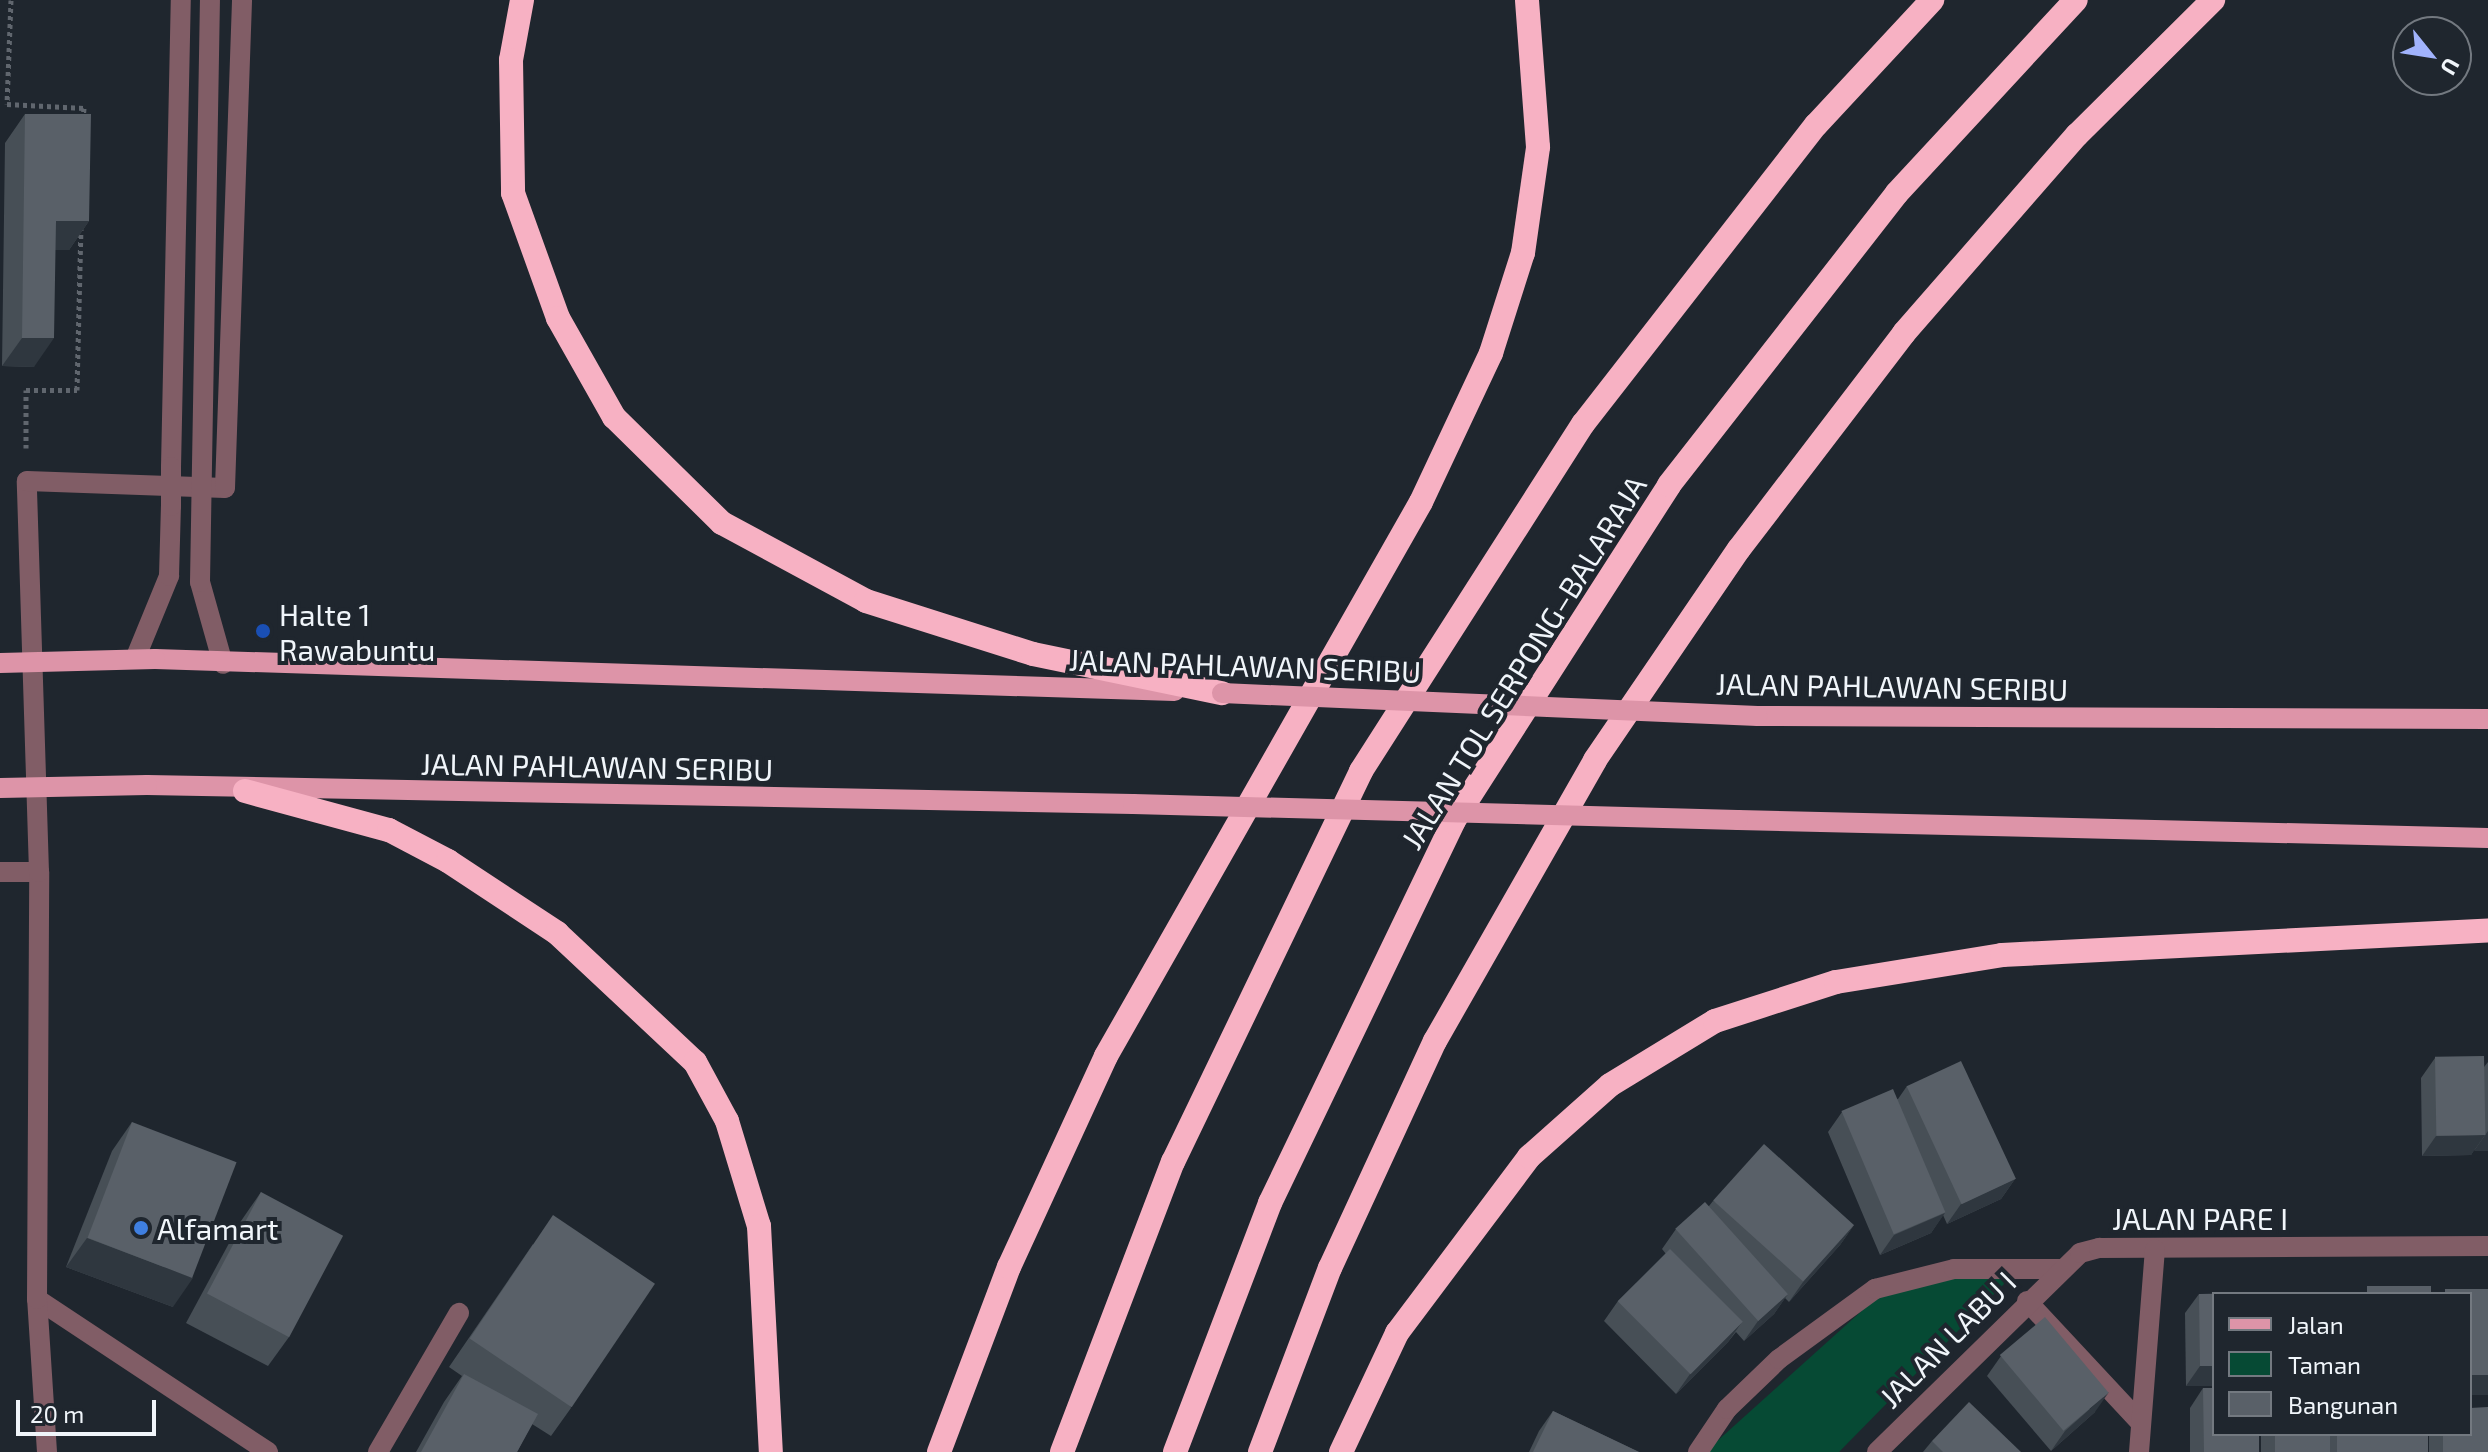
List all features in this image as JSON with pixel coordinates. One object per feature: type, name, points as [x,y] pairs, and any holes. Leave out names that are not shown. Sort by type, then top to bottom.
[{"type":"highway","points":[[522,0],[511,60],[513,193],[558,318],[614,417],[722,523],[866,601],[1033,654],[1222,693]]},
{"type":"highway","points":[[939,1452],[1009,1267],[1106,1056],[1421,502],[1491,353],[1523,253],[1538,147],[1527,0]]},
{"type":"highway","points":[[1062,1452],[1173,1162],[1361,771],[1583,424],[1816,125],[1932,0]]},
{"type":"highway","name":"JALAN TOL SERPONG–BALARAJA","points":[[1175,1452],[1270,1203],[1453,822],[1669,485],[1897,193],[2076,0]]},
{"type":"highway","points":[[1260,1452],[1330,1268],[1435,1041],[1595,760],[1739,549],[1904,333],[2077,135],[2213,0]]},
{"type":"highway","points":[[245,791],[389,830],[448,861],[557,933],[695,1062],[727,1121],[759,1226],[771,1452]]},
{"type":"highway","points":[[1341,1452],[1397,1333],[1529,1157],[1610,1085],[1715,1021],[1836,982],[2002,955],[2488,930]]},
{"type":"main road","name":"JALAN PAHLAWAN SERIBU","points":[[0,663],[145,659],[223,664],[1222,693],[1758,716],[2488,719]]},
{"type":"main road","name":"JALAN PAHLAWAN SERIBU","points":[[0,788],[147,785],[245,791],[1133,804],[2488,838]]},
{"type":"street","points":[[145,659],[169,576],[181,0]]},
{"type":"street","points":[[210,0],[200,582],[223,664]]},
{"type":"street","points":[[47,1452],[37,1299],[39,872],[27,481],[225,488],[242,0]]},
{"type":"street","points":[[0,872],[39,872]]},
{"type":"street","name":"JALAN PARE I","points":[[1698,1452],[1727,1409],[1779,1359],[1875,1289],[1954,1269],[2060,1269],[2099,1248],[2488,1246]]},
{"type":"street","points":[[2139,1452],[2138,1420],[2155,1250]]},
{"type":"street","name":"JALAN LABU I","points":[[1877,1452],[2060,1269]]},
{"type":"street","points":[[37,1299],[268,1452]]},
{"type":"street","points":[[2027,1301],[2138,1420]]},
{"type":"street","points":[[378,1452],[459,1313]]},
{"type":"path","points":[[11,0],[7,104],[84,108],[83,124]]},
{"type":"path","points":[[27,481],[26,390],[77,390],[81,218]]},
{"type":"green space","points":[[1998,1261],[2004,1284],[1839,1452],[1705,1452],[1875,1299]]},
{"type":"building","points":[[25,114],[91,114],[89,221],[56,221],[54,338],[22,338]]},
{"type":"building","points":[[2484,1056],[2485,1135],[2436,1136],[2435,1057]]},
{"type":"building","points":[[1961,1061],[2016,1179],[1962,1204],[1907,1086]]},
{"type":"building","points":[[1893,1089],[1945,1212],[1894,1234],[1841,1111]]},
{"type":"building","points":[[132,1122],[237,1162],[192,1278],[88,1238]]},
{"type":"building","points":[[1764,1144],[1854,1225],[1803,1281],[1713,1200]]},
{"type":"building","points":[[261,1192],[343,1236],[289,1337],[207,1294]]},
{"type":"building","points":[[1705,1202],[1788,1294],[1758,1321],[1675,1229]]},
{"type":"building","points":[[553,1215],[655,1284],[572,1407],[470,1339]]},
{"type":"building","points":[[1670,1249],[1743,1322],[1691,1374],[1618,1301]]},
{"type":"building","points":[[2367,1286],[2431,1286],[2431,1292],[2367,1292]]},
{"type":"building","points":[[2445,1289],[2488,1289],[2488,1375],[2472,1375],[2472,1292],[2445,1292]]},
{"type":"building","points":[[2199,1294],[2212,1294],[2212,1366],[2200,1366]]},
{"type":"building","points":[[2045,1317],[2109,1393],[2063,1431],[2000,1355]]},
{"type":"building","points":[[464,1374],[538,1414],[517,1452],[421,1452]]},
{"type":"building","points":[[2203,1388],[2212,1388],[2212,1436],[2259,1436],[2259,1452],[2204,1452]]},
{"type":"building","points":[[1969,1402],[2021,1452],[1943,1452],[1932,1441]]},
{"type":"building","points":[[2488,1407],[2488,1452],[2443,1452],[2443,1436],[2472,1436],[2472,1408]]},
{"type":"building","points":[[1553,1411],[1639,1452],[1533,1452]]},
{"type":"building","points":[[2275,1436],[2330,1436],[2330,1452],[2275,1452]]},
{"type":"building","points":[[2337,1436],[2428,1436],[2428,1452],[2337,1452]]},
{"type":"place","name":"Halte 1 Rawabuntu","points":[[263,631]]},
{"type":"place","name":"Alfamart","points":[[141,1228]]}]
